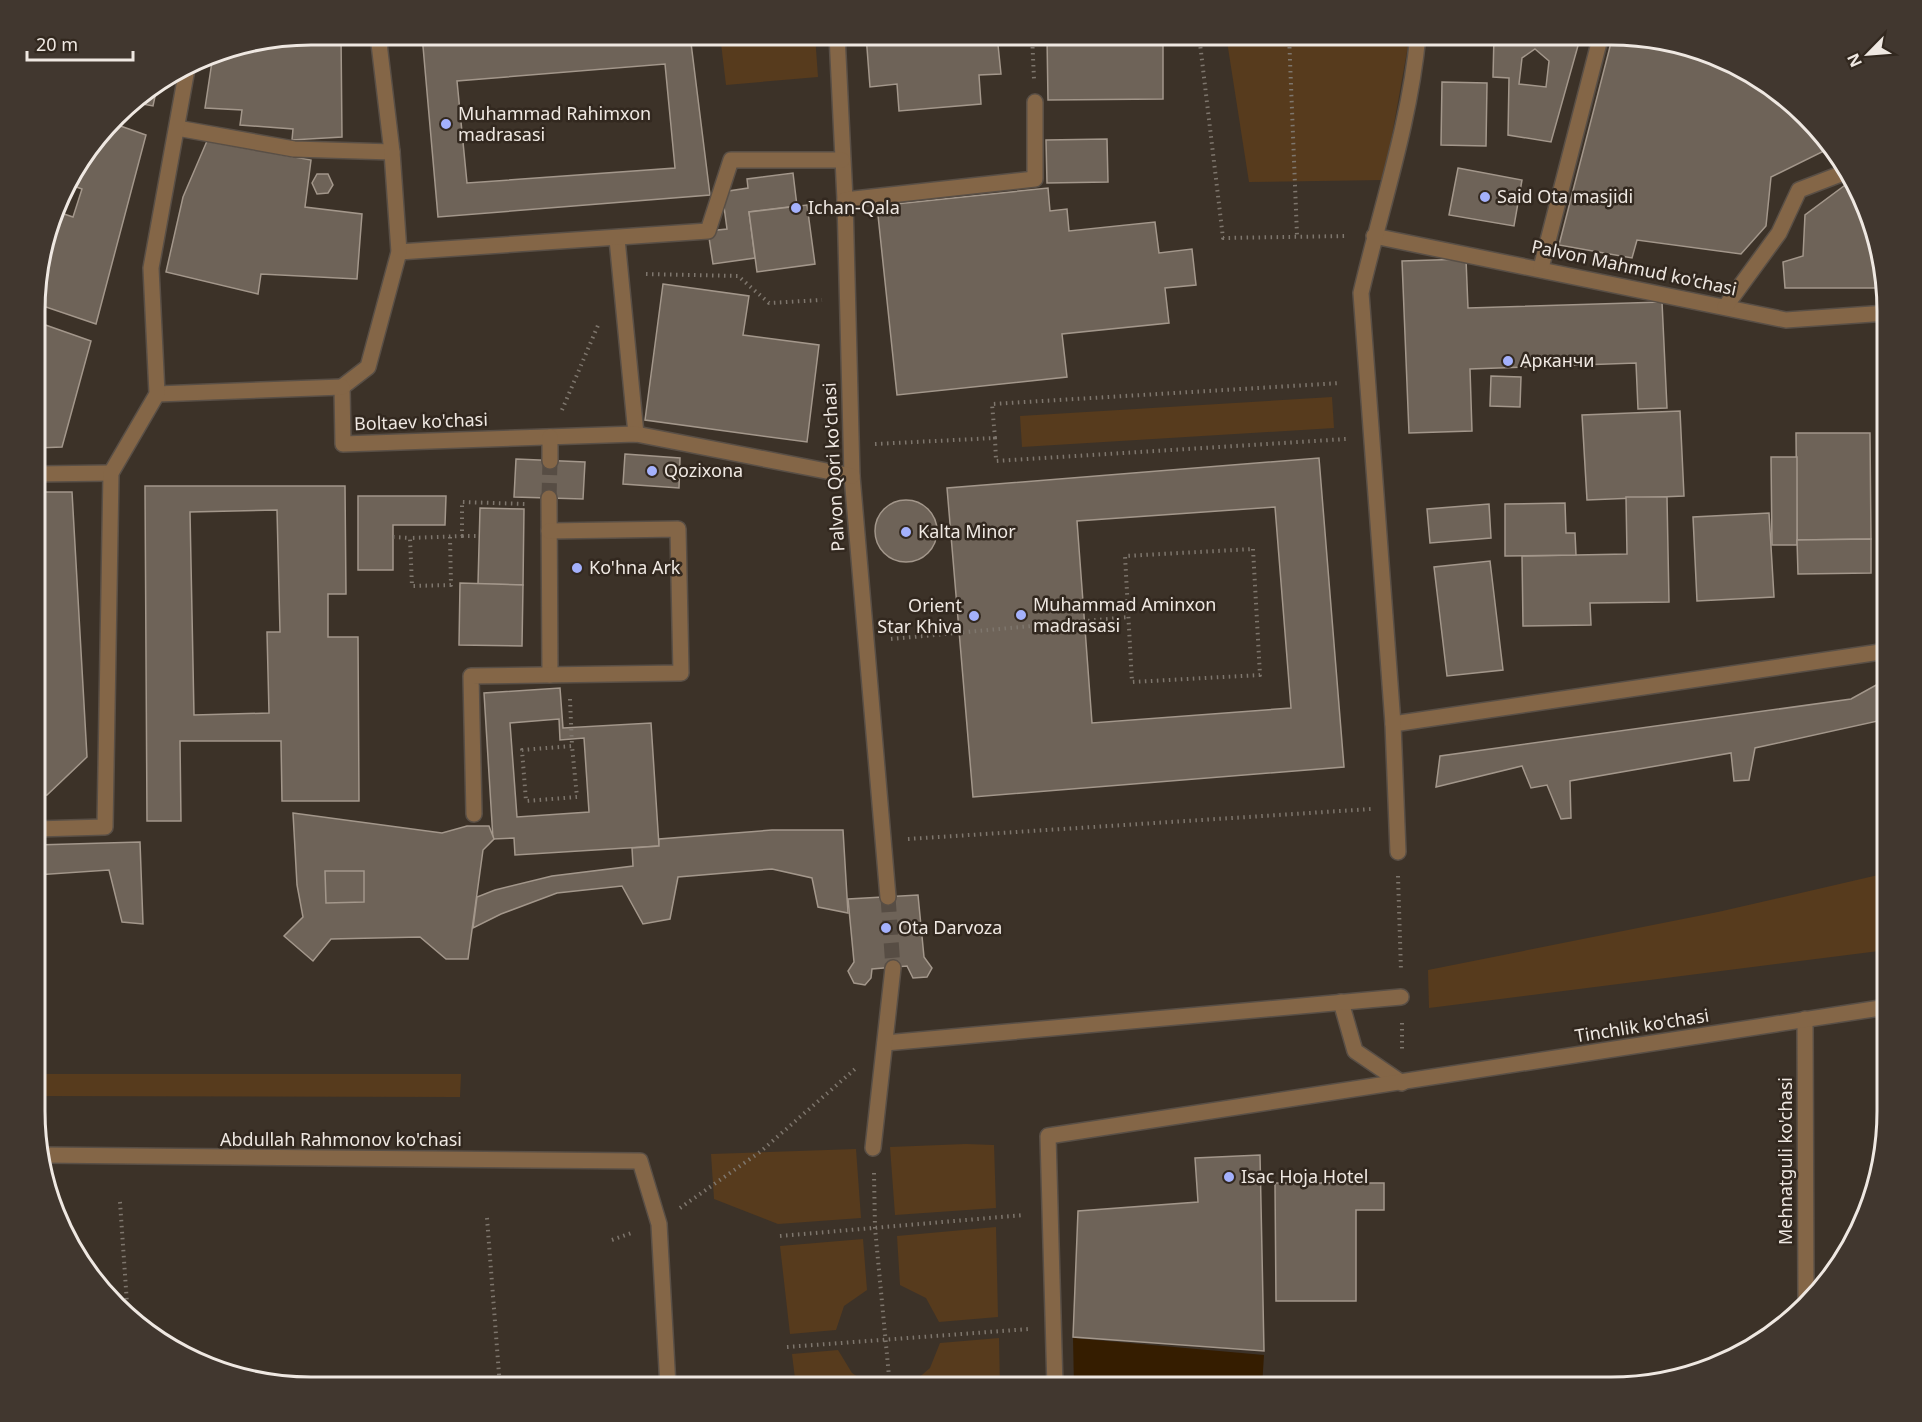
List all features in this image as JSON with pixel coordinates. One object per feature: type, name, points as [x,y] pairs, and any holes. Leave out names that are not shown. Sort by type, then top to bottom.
[{"type":"street","points":[[157,394],[342,387],[368,367],[399,252],[392,152],[379,45]]},
{"type":"street","name":"Palvon Qori ko'chasi","points":[[837,45],[845,200],[852,476],[888,897]]},
{"type":"street","points":[[1398,852],[1393,724],[1361,293],[1374,236],[1391,187],[1416,45]]},
{"type":"street","points":[[1541,268],[1598,45]]},
{"type":"street","points":[[45,829],[105,827],[111,473],[157,394],[151,268],[186,77]]},
{"type":"street","points":[[845,200],[1035,179],[1035,102]]},
{"type":"street","points":[[177,128],[294,149],[392,152]]},
{"type":"street","points":[[399,252],[617,239],[708,231],[731,160],[842,160]]},
{"type":"street","points":[[1725,307],[1779,233],[1799,190],[1839,175]]},
{"type":"street","name":"Palvon Mahmud ko'chasi","points":[[1374,236],[1541,268],[1786,320],[1877,314]]},
{"type":"street","points":[[617,239],[636,434]]},
{"type":"street","name":"Boltaev ko'chasi","points":[[342,387],[343,444],[636,434],[852,476]]},
{"type":"street","points":[[550,437],[550,461]]},
{"type":"street","points":[[45,474],[111,473]]},
{"type":"street","points":[[548,501],[550,675]]},
{"type":"street","points":[[474,814],[471,676],[681,673],[678,530],[549,531]]},
{"type":"street","points":[[1393,724],[1877,652]]},
{"type":"street","points":[[873,1148],[893,968]]},
{"type":"street","points":[[885,1043],[1401,997]]},
{"type":"street","points":[[1341,1002],[1355,1051],[1402,1083]]},
{"type":"street","name":"Tinchlik ko'chasi","points":[[1050,1213],[1048,1136],[1877,1008]]},
{"type":"street","name":"Mehnatguli ko'chasi","points":[[1805,1019],[1806,1291]]},
{"type":"street","name":"Abdullah Rahmonov ko'chasi","points":[[49,1155],[640,1161],[659,1224]]},
{"type":"street","points":[[1050,1213],[1055,1377]]},
{"type":"street","points":[[659,1224],[667,1377]]},
{"type":"path","points":[[1032,45],[1035,102]]},
{"type":"path","points":[[1200,45],[1223,238],[1298,235],[1374,236]]},
{"type":"path","points":[[1289,45],[1298,235]]},
{"type":"path","points":[[620,273],[738,276],[769,303],[847,299]]},
{"type":"path","points":[[550,437],[602,317]]},
{"type":"path","points":[[1368,381],[992,404],[994,438],[996,461],[1372,438]]},
{"type":"path","points":[[900,443],[994,438]]},
{"type":"path","points":[[462,536],[462,502],[548,501]]},
{"type":"path","points":[[393,537],[480,536]]},
{"type":"path","points":[[410,538],[412,586],[451,585],[450,537]]},
{"type":"path","points":[[1253,549],[1260,675],[1132,682],[1129,616],[1125,556],[1253,549]]},
{"type":"path","points":[[866,641],[1129,616]]},
{"type":"path","points":[[569,675],[577,797],[526,801],[522,750],[572,746]]},
{"type":"path","points":[[884,840],[1349,810]]},
{"type":"path","points":[[612,1240],[659,1224],[760,1152],[885,1043]]},
{"type":"path","points":[[873,1148],[875,1228],[889,1377]]},
{"type":"path","points":[[120,1202],[127,1303]]},
{"type":"path","points":[[780,1236],[1050,1213]]},
{"type":"path","points":[[487,1218],[499,1377]]},
{"type":"path","points":[[787,1347],[1053,1328]]},
{"type":"shaded area","points":[[721,45],[816,45],[818,77],[726,85]]},
{"type":"shaded area","points":[[1228,45],[1408,45],[1384,180],[1249,182]]},
{"type":"shaded area","points":[[1332,397],[1334,428],[1022,447],[1020,416]]},
{"type":"shaded area","points":[[1877,875],[1877,951],[1429,1008],[1428,970],[1718,912]]},
{"type":"shaded area","points":[[45,1074],[461,1074],[460,1097],[45,1096]]},
{"type":"shaded area","points":[[994,1145],[996,1208],[895,1215],[890,1147]]},
{"type":"shaded area","points":[[856,1149],[861,1218],[778,1224],[714,1199],[711,1154]]},
{"type":"shaded area","points":[[996,1227],[998,1317],[939,1322],[926,1298],[900,1285],[897,1236]]},
{"type":"shaded area","points":[[863,1239],[867,1290],[844,1306],[836,1330],[790,1334],[780,1246]]},
{"type":"shaded area","points":[[999,1338],[1000,1377],[920,1377],[930,1368],[940,1343]]},
{"type":"shaded area","points":[[1073,1338],[1264,1355],[1263,1377],[1074,1377]]},
{"type":"shaded area","points":[[838,1350],[852,1373],[858,1377],[795,1377],[792,1354]]},
{"type":"building","points":[[341,45],[342,137],[292,140],[293,129],[240,125],[242,110],[205,108],[212,64],[242,54],[277,47]]},
{"type":"building","name":"Muhammad Rahimxon madrasasi","points":[[423,45],[691,45],[710,195],[438,217]],"holes":[[[665,64],[675,168],[467,183],[457,81]]]},
{"type":"building","points":[[867,45],[998,45],[1001,74],[979,75],[981,104],[899,111],[897,84],[870,87]]},
{"type":"building","points":[[1047,45],[1163,45],[1163,99],[1048,100]]},
{"type":"building","points":[[1494,45],[1578,45],[1551,142],[1508,135],[1509,78],[1493,77]],"holes":[[[1535,49],[1549,61],[1546,87],[1519,84],[1522,58]]]},
{"type":"building","points":[[1610,45],[1663,50],[1696,59],[1728,72],[1773,100],[1799,123],[1824,151],[1771,177],[1766,226],[1741,254],[1637,240],[1632,258],[1559,245]]},
{"type":"building","points":[[1442,82],[1487,83],[1486,146],[1441,145]]},
{"type":"building","points":[[155,96],[153,106],[144,104]]},
{"type":"building","points":[[120,126],[146,135],[96,324],[45,307],[47,277],[54,242],[63,214],[73,217],[82,189],[76,187],[90,163]]},
{"type":"building","points":[[1107,139],[1108,182],[1047,183],[1046,140]]},
{"type":"building","points":[[207,141],[311,160],[305,207],[362,214],[357,279],[261,274],[258,294],[166,272],[183,197]]},
{"type":"building","name":"Said Ota masjidi","points":[[1458,168],[1522,180],[1514,226],[1449,215]]},
{"type":"building","points":[[793,173],[797,206],[749,212],[755,258],[713,264],[708,231],[727,229],[722,192],[748,188],[747,179]]},
{"type":"building","points":[[317,174],[328,174],[333,185],[328,193],[317,194],[312,183]]},
{"type":"building","points":[[1845,185],[1857,209],[1868,242],[1876,288],[1785,288],[1783,262],[1803,256],[1805,215]]},
{"type":"building","points":[[1048,188],[1050,211],[1067,209],[1069,231],[1155,222],[1159,253],[1192,249],[1196,285],[1165,288],[1169,323],[1062,334],[1067,377],[897,395],[877,206]]},
{"type":"building","points":[[807,205],[815,264],[757,272],[749,212]]},
{"type":"building","points":[[1466,259],[1468,308],[1662,302],[1667,408],[1638,409],[1636,363],[1470,369],[1472,431],[1409,433],[1402,261]]},
{"type":"building","points":[[663,284],[749,296],[743,335],[819,345],[807,442],[645,420]]},
{"type":"building","points":[[45,325],[91,341],[62,447],[45,448]]},
{"type":"building","points":[[1491,376],[1521,377],[1520,407],[1490,406]]},
{"type":"building","points":[[1680,411],[1684,496],[1587,500],[1582,415]]},
{"type":"building","points":[[1796,433],[1870,433],[1871,539],[1797,540]]},
{"type":"building","name":"Qozixona","points":[[625,454],[680,458],[679,488],[623,484]]},
{"type":"building","points":[[1771,457],[1797,457],[1797,545],[1772,545]]},
{"type":"building","name":"Muhammad Aminxon madrasasi","points":[[1319,458],[1344,767],[973,797],[947,488]],"holes":[[[1275,507],[1291,708],[1092,723],[1077,521]]]},
{"type":"building","points":[[516,459],[585,462],[583,499],[514,497]]},
{"type":"building","points":[[145,486],[345,486],[346,594],[328,594],[328,637],[358,637],[359,801],[282,801],[281,741],[180,741],[181,821],[147,821]],"holes":[[[277,510],[280,632],[267,632],[269,713],[194,715],[190,512]]]},
{"type":"building","points":[[45,492],[72,492],[87,757],[45,795]]},
{"type":"building","points":[[358,496],[446,496],[445,525],[393,525],[393,570],[358,570]]},
{"type":"building","points":[[1626,497],[1667,497],[1669,602],[1590,603],[1591,625],[1523,626],[1522,556],[1627,554]]},
{"type":"building","name":"Kalta Minor","points":[[906,500],[918,502],[928,509],[935,519],[937,531],[935,543],[928,553],[918,560],[906,562],[894,560],[884,553],[877,543],[875,531],[877,519],[884,509],[894,502]]},
{"type":"building","points":[[1565,503],[1566,533],[1575,533],[1576,555],[1505,556],[1505,504]]},
{"type":"building","points":[[1489,504],[1491,538],[1430,543],[1427,509]]},
{"type":"building","points":[[480,508],[524,509],[523,585],[478,584]]},
{"type":"building","points":[[1769,513],[1774,597],[1697,601],[1693,517]]},
{"type":"building","points":[[1871,539],[1871,573],[1798,574],[1797,540]]},
{"type":"building","points":[[1490,561],[1503,670],[1447,676],[1434,567]]},
{"type":"building","points":[[460,583],[523,585],[522,646],[459,645]]},
{"type":"building","points":[[1877,685],[1877,721],[1755,748],[1749,780],[1734,781],[1731,753],[1570,781],[1571,818],[1561,819],[1547,785],[1531,788],[1522,766],[1436,787],[1440,756],[1851,699]]},
{"type":"building","points":[[560,688],[563,728],[651,723],[659,846],[515,855],[514,838],[493,839],[484,693]],"holes":[[[559,719],[560,740],[584,738],[589,812],[517,817],[510,723]]]},
{"type":"building","points":[[293,813],[442,833],[467,826],[489,826],[494,839],[483,850],[468,959],[446,959],[420,937],[331,939],[313,961],[284,936],[303,917],[297,885]]},
{"type":"building","points":[[772,830],[843,830],[848,913],[818,907],[812,878],[772,869],[678,877],[670,919],[643,924],[622,886],[557,893],[501,914],[473,928],[477,897],[495,890],[552,876],[633,866],[632,848],[659,846],[659,839]]},
{"type":"building","points":[[140,842],[143,924],[122,922],[109,870],[45,874],[45,845]]},
{"type":"building","points":[[325,871],[364,871],[364,902],[326,903]]},
{"type":"building","name":"Ota Darvoza","points":[[918,895],[924,957],[932,968],[927,977],[913,978],[907,966],[872,969],[871,978],[865,985],[854,983],[848,971],[854,962],[848,899]]},
{"type":"building","points":[[1260,1155],[1264,1351],[1073,1337],[1078,1211],[1198,1202],[1195,1158]]},
{"type":"building","points":[[1275,1183],[1384,1183],[1384,1210],[1356,1210],[1356,1301],[1276,1301]]},
{"type":"tunnel","points":[[549,498],[550,461]]},
{"type":"tunnel","points":[[888,897],[893,968]]},
{"type":"place","name":"Muhammad Rahimxon madrasasi","points":[[446,124]]},
{"type":"place","name":"Said Ota masjidi","points":[[1485,197]]},
{"type":"place","name":"Ichan-Qala","points":[[796,208]]},
{"type":"place","name":"Арканчи","points":[[1508,361]]},
{"type":"place","name":"Qozixona","points":[[652,471]]},
{"type":"place","name":"Kalta Minor","points":[[906,532]]},
{"type":"place","name":"Ko'hna Ark","points":[[577,568]]},
{"type":"place","name":"Muhammad Aminxon madrasasi","points":[[1021,615]]},
{"type":"place","name":"Orient Star Khiva","points":[[974,616]]},
{"type":"place","name":"Ota Darvoza","points":[[886,928]]},
{"type":"place","name":"Isac Hoja Hotel","points":[[1229,1177]]}]
